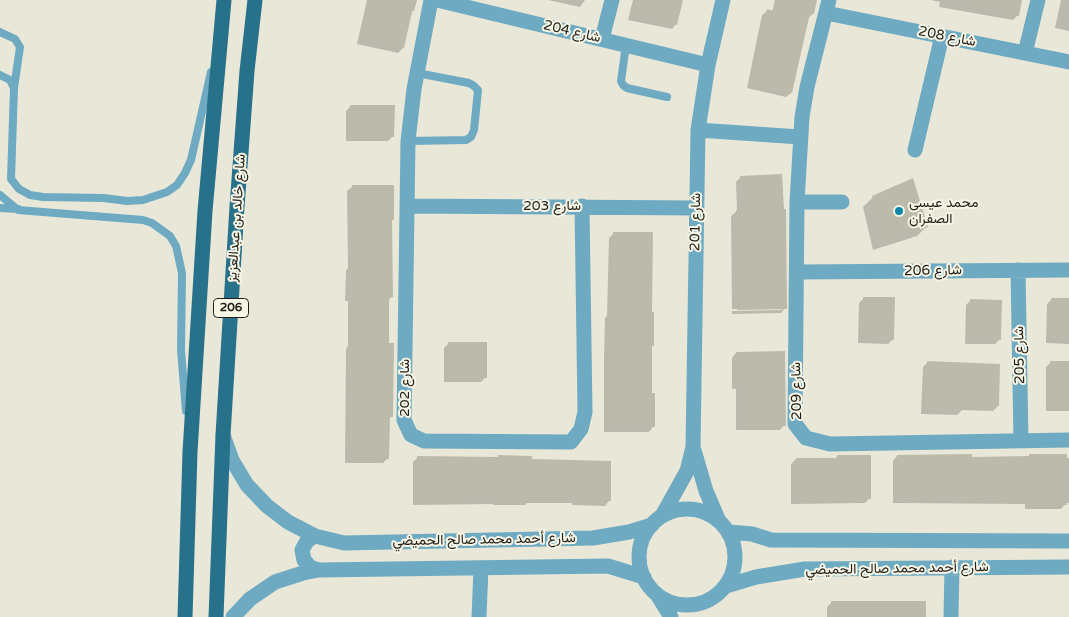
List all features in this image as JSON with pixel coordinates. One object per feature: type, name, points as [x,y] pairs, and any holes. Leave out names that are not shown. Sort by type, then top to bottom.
[{"type":"main road","name":"206","points":[[186,617],[190,452],[205,211],[219,36],[224,0]]},
{"type":"main road","name":"شارع خالد بن عبدالعزيز","points":[[216,617],[223,435],[237,207],[255,0]]},
{"type":"street","name":"شارع 202","points":[[431,0],[417,73],[408,141],[404,420],[411,435],[424,441],[572,442],[581,429],[585,412],[582,206]]},
{"type":"street","name":"شارع 204","points":[[436,0],[708,65]]},
{"type":"street","points":[[602,39],[612,0]]},
{"type":"street","name":"شارع 201","points":[[657,521],[687,471],[693,447],[698,130],[708,65],[723,0]]},
{"type":"street","points":[[1025,53],[1038,0]]},
{"type":"street","name":"شارع 208","points":[[827,6],[942,36],[1069,62]]},
{"type":"street","name":"شارع 209","points":[[827,6],[804,103],[800,137],[797,202],[795,424],[806,438],[830,444],[1069,440]]},
{"type":"street","points":[[915,150],[942,36]]},
{"type":"street","points":[[698,130],[800,137]]},
{"type":"street","points":[[797,202],[842,202]]},
{"type":"street","name":"شارع 203","points":[[408,206],[696,208]]},
{"type":"street","name":"شارع 205","points":[[1018,270],[1022,441]]},
{"type":"street","name":"شارع 206","points":[[797,272],[1069,270]]},
{"type":"street","name":"شارع أحمد محمد صالح الحميضي","points":[[223,435],[232,460],[248,485],[267,506],[288,522],[315,536],[344,543],[593,538],[628,532],[657,521]]},
{"type":"street","name":"شارع 201","points":[[693,447],[706,491],[718,519]]},
{"type":"street","points":[[671,617],[658,595],[644,577],[640,566],[640,549],[643,539],[657,521],[677,510],[689,509],[705,512],[718,519],[729,532],[736,553],[732,574],[726,586],[697,617]]},
{"type":"street","name":"شارع أحمد محمد صالح الحميضي","points":[[729,532],[752,534],[771,540],[1069,541]]},
{"type":"street","points":[[315,536],[307,540],[302,550],[304,560],[310,567],[320,570]]},
{"type":"street","name":"شارع أحمد محمد صالح الحميضي","points":[[233,617],[250,598],[275,582],[320,570],[608,566],[644,577]]},
{"type":"street","points":[[951,617],[952,567]]},
{"type":"street","name":"شارع أحمد محمد صالح الحميضي","points":[[726,586],[756,577],[805,569],[1069,567]]},
{"type":"street","points":[[479,617],[481,568]]},
{"type":"street","points":[[658,595],[672,603],[683,605],[700,604],[714,597]]},
{"type":"lane","points":[[0,32],[15,39],[20,47],[14,88],[11,164],[12,179],[19,189],[30,195],[43,197],[104,198],[127,201],[144,200],[167,192],[177,184],[185,173],[191,160],[197,136],[219,36]]},
{"type":"lane","points":[[626,45],[621,81],[623,85],[627,88],[667,97]]},
{"type":"lane","points":[[408,141],[466,140],[471,137],[474,130],[478,90],[474,86],[417,73]]},
{"type":"lane","points":[[0,75],[10,80],[14,88]]},
{"type":"lane","points":[[0,195],[18,210]]},
{"type":"lane","points":[[0,208],[143,220],[152,223],[170,236],[176,246],[182,273],[181,350],[190,452]]},
{"type":"building","points":[[370,0],[417,0],[414,11],[412,11],[404,48],[361,39]]},
{"type":"building","points":[[636,0],[683,0],[677,25],[632,15]]},
{"type":"building","points":[[778,0],[817,0],[814,14],[810,13],[792,93],[751,84],[767,9],[775,11]]},
{"type":"building","points":[[967,0],[1022,0],[1019,16],[967,5]]},
{"type":"building","points":[[350,105],[395,105],[394,137],[350,137]]},
{"type":"building","points":[[782,174],[784,209],[786,209],[787,309],[737,310],[736,210],[742,210],[740,176]]},
{"type":"building","name":"محمد عيسى الصفران","points":[[913,178],[928,227],[883,241],[872,196]]},
{"type":"building","points":[[352,185],[394,185],[394,220],[392,220],[393,297],[389,297],[389,343],[394,343],[393,417],[390,417],[389,459],[349,459],[350,343],[353,343],[353,297],[350,297]]},
{"type":"building","points":[[613,232],[653,232],[652,312],[654,312],[654,346],[652,346],[652,393],[655,393],[655,427],[608,427]]},
{"type":"building","points":[[863,297],[895,297],[894,340],[862,339]]},
{"type":"building","points":[[1051,298],[1069,298],[1069,339],[1050,339]]},
{"type":"building","points":[[970,299],[1002,300],[1001,340],[969,339]]},
{"type":"building","points":[[448,342],[487,342],[487,378],[448,378]]},
{"type":"building","points":[[785,351],[786,426],[741,426],[741,385],[736,385],[736,352]]},
{"type":"building","points":[[927,361],[1000,364],[999,406],[964,405],[963,410],[925,410]]},
{"type":"building","points":[[1050,361],[1069,361],[1069,407],[1051,407]]},
{"type":"building","points":[[972,454],[972,457],[1067,454],[1067,505],[1029,505],[1029,500],[897,499],[897,455]]},
{"type":"building","points":[[498,455],[532,456],[532,459],[611,461],[611,501],[531,499],[531,501],[498,501],[498,499],[417,501],[417,456],[498,457]]},
{"type":"building","points":[[837,455],[871,455],[871,499],[796,500],[796,458],[837,458]]},
{"type":"building","points":[[831,601],[926,601],[926,617],[831,617]]},
{"type":"place","name":"محمد عيسى الصفران","points":[[899,211]]}]
